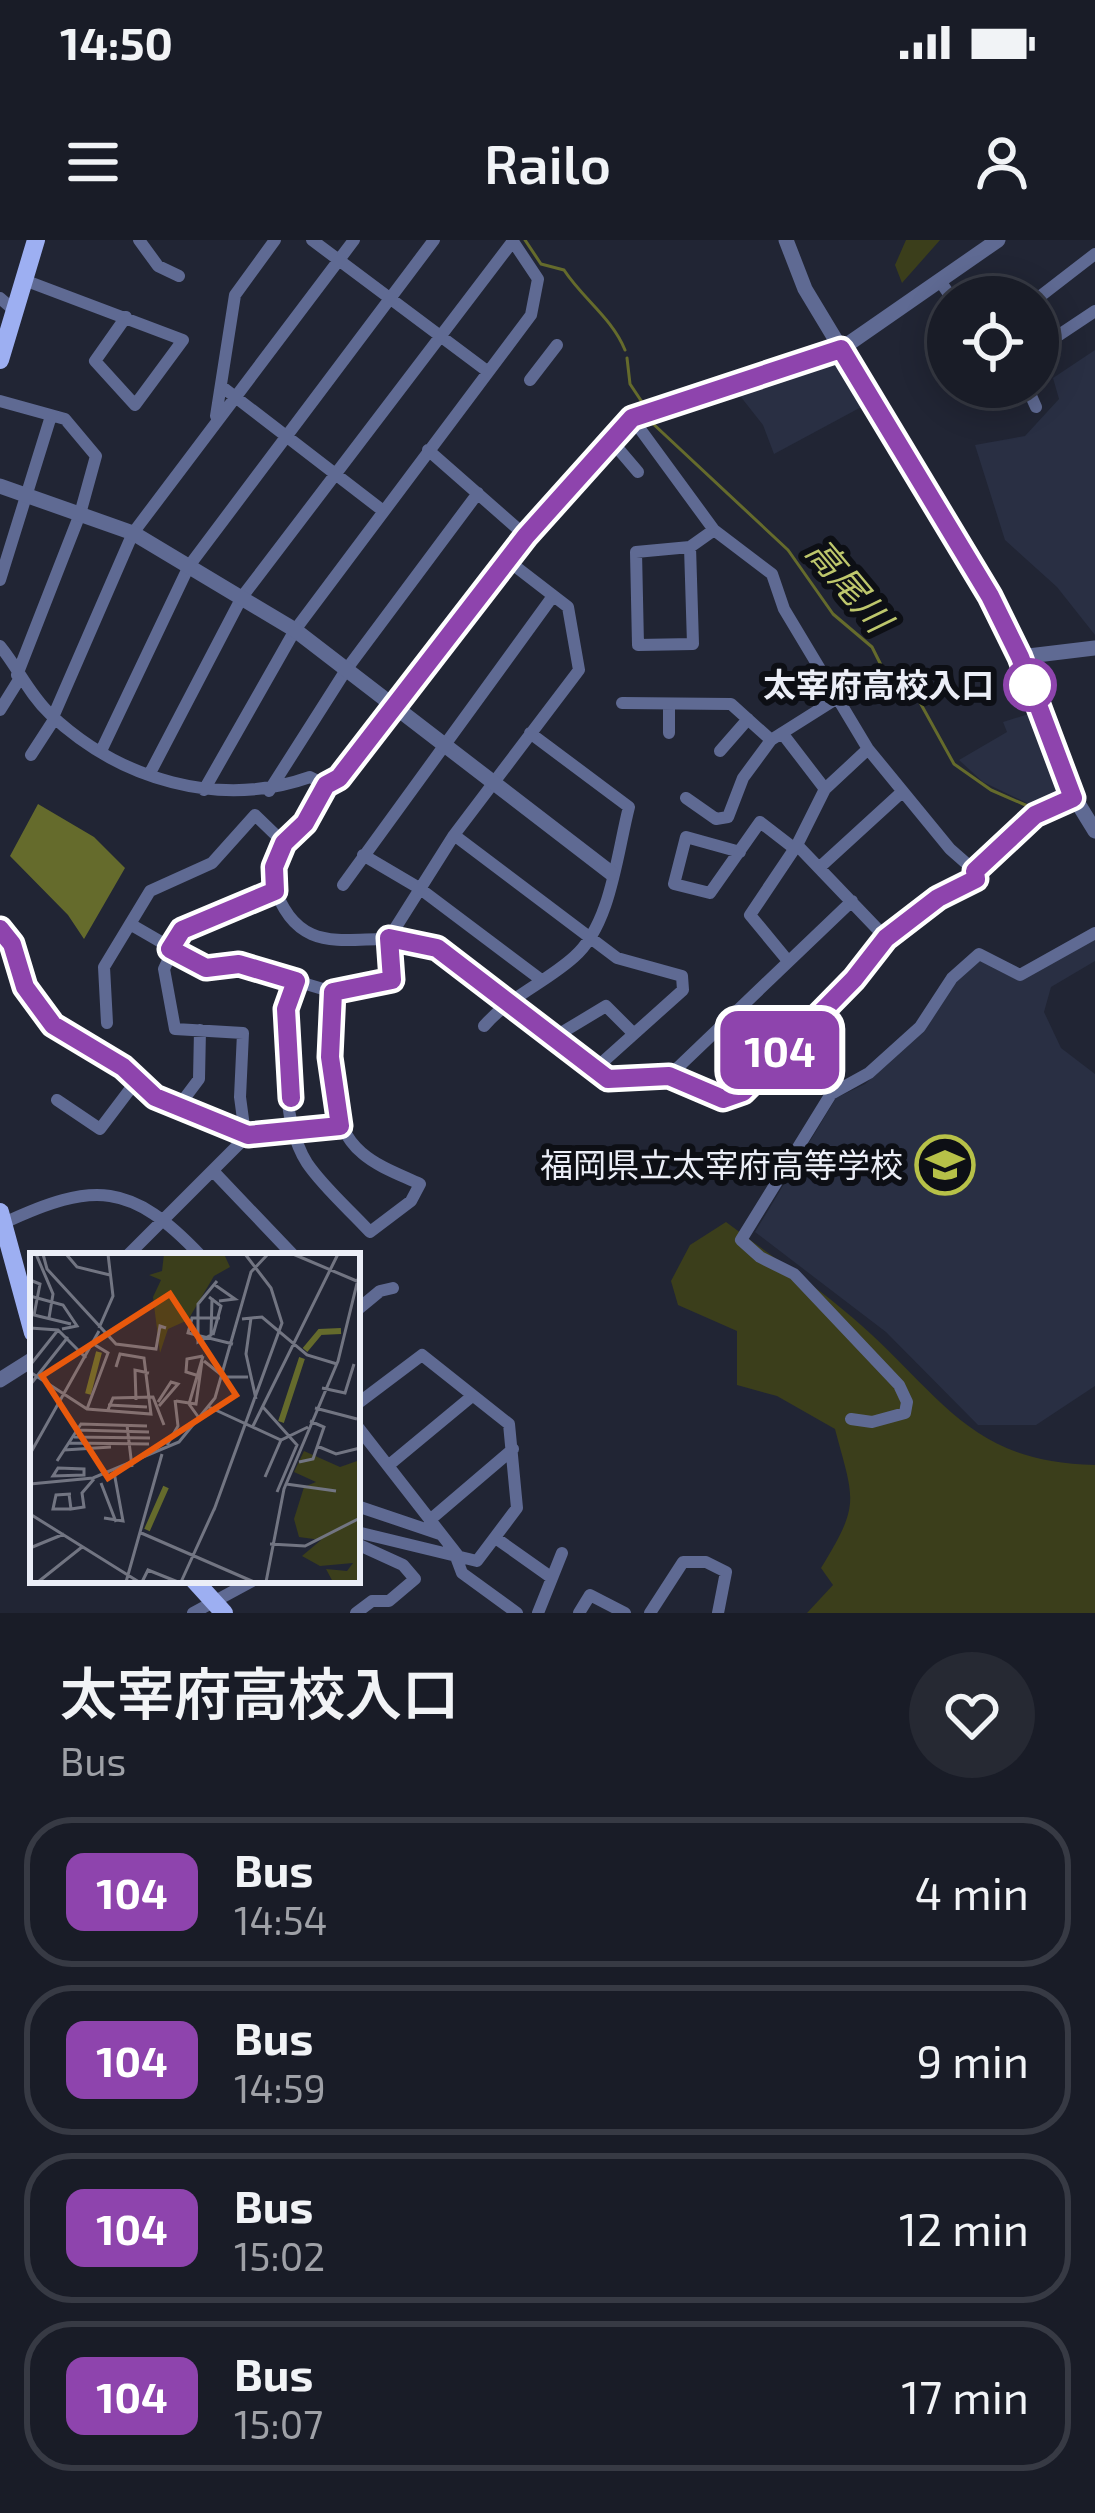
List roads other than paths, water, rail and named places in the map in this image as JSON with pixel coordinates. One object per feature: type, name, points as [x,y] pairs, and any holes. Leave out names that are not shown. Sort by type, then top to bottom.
[{"type":"main road","points":[[0,360],[7,304],[24,280],[36,240]]},
{"type":"main road","points":[[2,1218],[30,1322]]},
{"type":"main road","points":[[197,1583],[218,1606]]},
{"type":"street","points":[[139,240],[158,266],[179,276]]},
{"type":"street","points":[[216,421],[235,295],[275,240]]},
{"type":"street","points":[[312,240],[487,371]]},
{"type":"street","points":[[31,755],[54,718],[134,533],[354,240]]},
{"type":"street","points":[[101,751],[189,566],[434,240]]},
{"type":"street","points":[[149,775],[242,597],[512,240],[538,279],[539,296],[531,315],[295,630],[204,790]]},
{"type":"street","points":[[786,240],[805,289],[969,560],[1020,657],[1073,798],[1095,831]]},
{"type":"street","points":[[947,276],[998,240]]},
{"type":"street","points":[[1059,282],[1095,254]]},
{"type":"street","points":[[24,280],[126,317],[183,340],[135,405],[95,361],[126,317]]},
{"type":"street","points":[[632,418],[714,530],[772,574],[784,609],[868,749],[975,871],[976,879],[938,898],[886,938],[854,979],[735,1097],[723,1099],[669,1076],[610,1080],[596,1068],[579,1063],[437,948],[389,938],[327,942],[309,935],[290,918],[275,891],[274,867],[284,843],[305,823],[326,785],[339,778],[526,536],[632,418],[841,349],[927,290]]},
{"type":"street","points":[[1059,335],[1095,311]]},
{"type":"street","points":[[530,380],[557,345]]},
{"type":"street","points":[[221,386],[382,510]]},
{"type":"street","points":[[0,401],[65,419],[96,456],[80,514],[18,676],[0,710]]},
{"type":"street","points":[[0,580],[51,416]]},
{"type":"street","points":[[610,439],[638,472]]},
{"type":"street","points":[[428,450],[526,536]]},
{"type":"street","points":[[0,486],[134,533],[295,630],[611,873]]},
{"type":"street","points":[[269,791],[346,670],[478,493]]},
{"type":"street","points":[[690,547],[693,644],[638,645],[636,552],[690,547],[714,530]]},
{"type":"street","points":[[130,924],[206,968],[239,964],[333,992],[392,980],[389,938],[419,887],[579,670],[568,607],[507,560]]},
{"type":"street","points":[[343,885],[554,596]]},
{"type":"street","points":[[0,646],[18,676],[54,718],[101,751],[149,775],[232,793],[269,791],[310,777],[326,785]]},
{"type":"street","points":[[1020,657],[1095,648]]},
{"type":"street","points":[[686,798],[716,818],[728,818],[743,778],[777,736],[836,699]]},
{"type":"street","points":[[622,704],[731,704],[777,736],[825,789]]},
{"type":"street","points":[[669,705],[669,734]]},
{"type":"street","points":[[720,751],[748,719]]},
{"type":"street","points":[[484,1026],[505,1001],[573,958],[593,936],[629,807],[530,733]]},
{"type":"street","points":[[788,961],[750,915],[796,847],[825,789],[868,749]]},
{"type":"street","points":[[820,867],[902,792]]},
{"type":"street","points":[[232,793],[250,810]]},
{"type":"street","points":[[975,871],[1035,815],[1073,798]]},
{"type":"street","points":[[107,1023],[104,967],[151,891],[212,863],[255,815],[284,843]]},
{"type":"street","points":[[740,852],[686,837],[674,884],[710,893],[740,852],[760,823],[820,867],[886,938]]},
{"type":"street","points":[[454,835],[617,958],[682,976],[683,990],[596,1068]]},
{"type":"street","points":[[363,855],[419,887],[540,979]]},
{"type":"street","points":[[246,1135],[239,1097],[243,1033],[175,1029],[164,969],[182,930],[275,891]]},
{"type":"street","points":[[669,1076],[852,902]]},
{"type":"street","points":[[0,929],[12,944],[25,987],[53,1025],[178,1107],[246,1135],[340,1126]]},
{"type":"street","points":[[851,1419],[891,1418],[904,1413],[908,1402],[875,1355],[794,1274],[760,1257],[740,1240],[831,1094],[869,1073],[920,1027],[952,978],[979,954],[1019,975],[1095,933]]},
{"type":"street","points":[[296,981],[286,1009],[285,1065],[305,1161],[370,1232],[411,1201],[420,1184],[365,1156],[340,1126],[330,1057],[333,992]]},
{"type":"street","points":[[551,1040],[606,1006],[634,1034]]},
{"type":"street","points":[[178,1107],[199,1079],[200,1030]]},
{"type":"street","points":[[57,1100],[100,1129],[137,1080]]},
{"type":"street","points":[[130,1253],[246,1135]]},
{"type":"street","points":[[213,1171],[291,1253]]},
{"type":"street","points":[[2,1218],[91,1192],[127,1198],[164,1218],[198,1253]]},
{"type":"street","points":[[360,1308],[380,1291],[393,1288]]},
{"type":"street","points":[[360,1402],[422,1355],[509,1424],[517,1508],[482,1559],[360,1533]]},
{"type":"street","points":[[0,1380],[30,1361]]},
{"type":"street","points":[[389,1465],[471,1397]]},
{"type":"street","points":[[360,1430],[443,1535],[462,1573],[517,1613]]},
{"type":"street","points":[[431,1519],[513,1449]]},
{"type":"street","points":[[360,1507],[443,1535]]},
{"type":"street","points":[[497,1539],[552,1578]]},
{"type":"street","points":[[356,1613],[372,1601],[389,1601],[415,1579],[403,1564],[360,1545]]},
{"type":"street","points":[[538,1613],[562,1553]]},
{"type":"street","points":[[650,1613],[683,1562],[706,1562],[726,1572],[718,1613]]},
{"type":"street","points":[[193,1613],[218,1606],[250,1583]]},
{"type":"street","points":[[579,1613],[590,1595],[625,1613]]},
{"type":"waterway","name":"高尾川","points":[[525,240],[541,264],[564,270],[613,328],[625,350]]},
{"type":"waterway","name":"高尾川","points":[[627,358],[630,384],[644,405]]},
{"type":"waterway","points":[[869,411],[887,439]]},
{"type":"waterway","name":"高尾川","points":[[649,420],[788,550],[833,614],[872,647],[881,665],[912,688],[954,764],[991,790],[1030,807],[1057,799]]},
{"type":"place","name":"太宰府高校入口","points":[[1030,685]]},
{"type":"place","name":"福岡県立太宰府高等学校","points":[[945,1165]]}]
